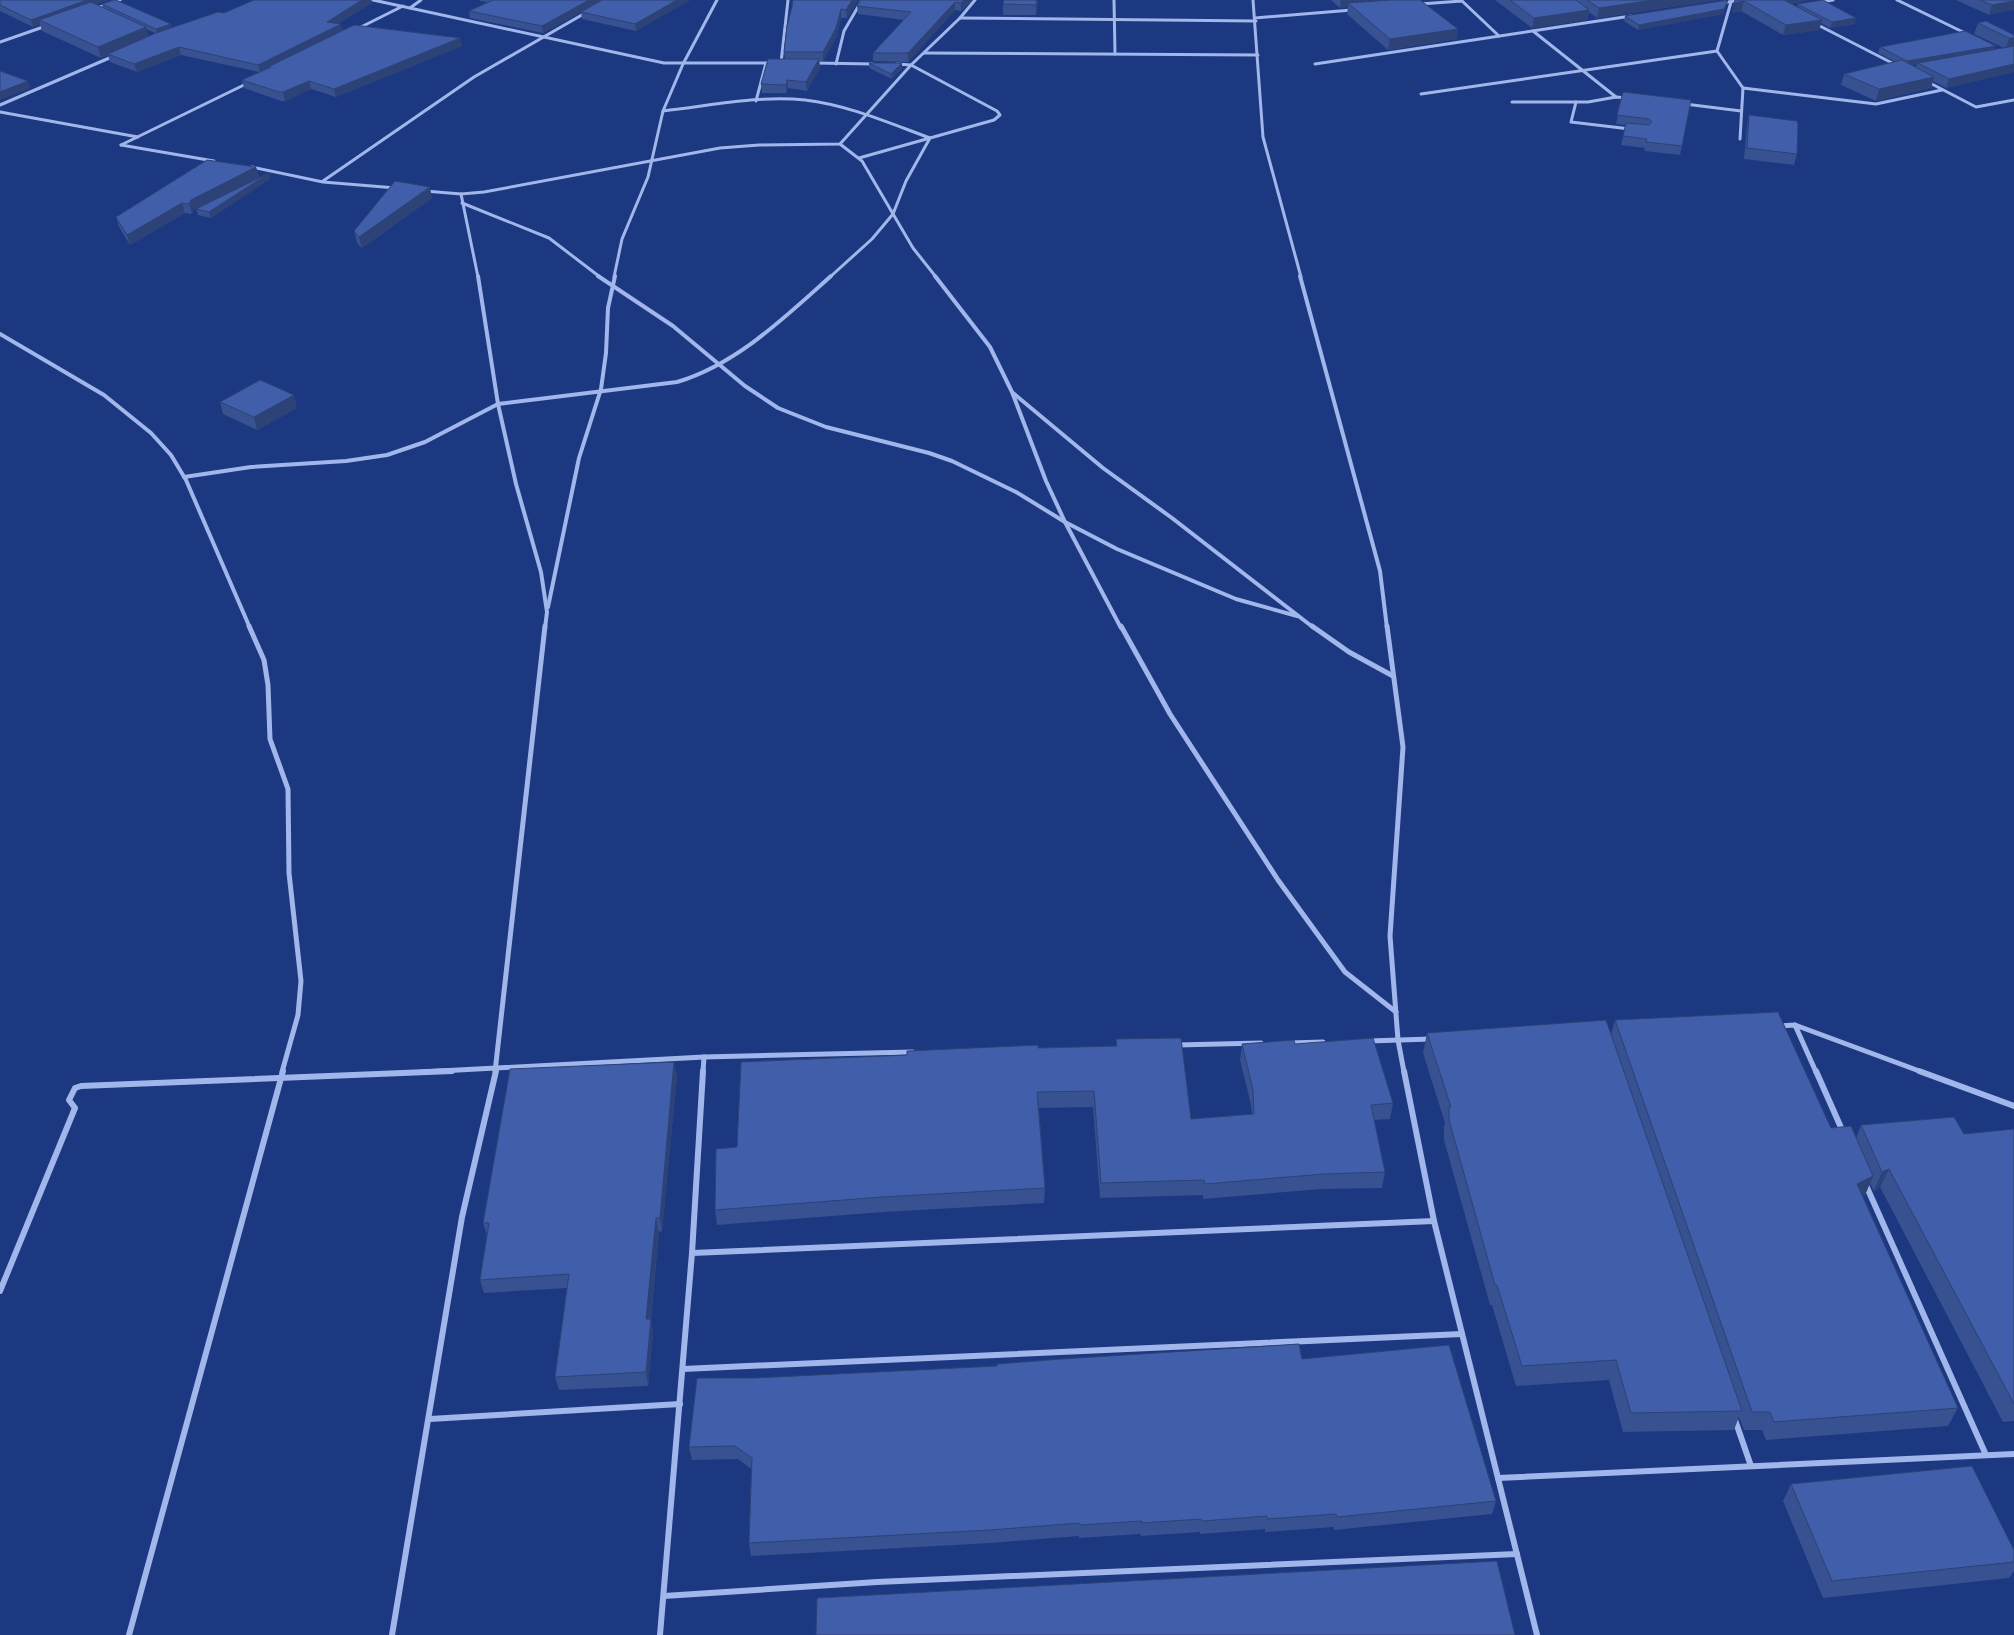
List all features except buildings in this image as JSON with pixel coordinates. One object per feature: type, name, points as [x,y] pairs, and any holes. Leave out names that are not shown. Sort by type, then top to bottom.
[{"type":"street","points":[[101,13],[94,9],[120,0]]},
{"type":"street","points":[[373,0],[664,63],[790,63]]},
{"type":"street","points":[[410,8],[421,0]]},
{"type":"street","points":[[392,1635],[430,1419],[462,1217],[496,1069],[547,612],[579,458],[599,393],[606,354],[608,308],[622,239],[645,184],[663,111],[683,64],[717,0]]},
{"type":"street","points":[[781,63],[788,0]]},
{"type":"street","points":[[836,64],[844,31],[862,0]]},
{"type":"street","points":[[421,191],[461,194],[504,189],[735,146],[840,144],[846,140],[866,115],[912,65],[960,18],[975,0]]},
{"type":"street","points":[[1114,0],[1115,54]]},
{"type":"street","points":[[1253,0],[1256,20],[1263,137],[1380,571],[1403,747],[1390,936],[1398,1040],[1434,1221],[1537,1635]]},
{"type":"street","points":[[1713,4],[1741,0]]},
{"type":"street","points":[[1813,3],[1832,0]]},
{"type":"street","points":[[1898,0],[1968,35]]},
{"type":"street","points":[[1413,5],[1462,1],[1499,36]]},
{"type":"street","points":[[1717,51],[1731,2]]},
{"type":"street","points":[[350,32],[403,6]]},
{"type":"street","points":[[323,182],[474,77],[592,9]]},
{"type":"street","points":[[960,18],[1256,20],[1354,10]]},
{"type":"street","points":[[1589,16],[1596,22]]},
{"type":"street","points":[[1315,64],[1633,16]]},
{"type":"street","points":[[1810,21],[1904,70]]},
{"type":"street","points":[[0,42],[47,26]]},
{"type":"street","points":[[1533,31],[1616,97]]},
{"type":"street","points":[[1422,94],[1717,51]]},
{"type":"street","points":[[1717,51],[1743,88],[1740,139]]},
{"type":"street","points":[[0,105],[122,53]]},
{"type":"street","points":[[924,53],[1258,55]]},
{"type":"street","points":[[756,101],[766,62]]},
{"type":"street","points":[[809,63],[874,64]]},
{"type":"street","points":[[859,158],[994,120],[1000,115],[997,111],[912,65],[893,64]]},
{"type":"street","points":[[218,162],[120,145],[253,80]]},
{"type":"street","points":[[1926,82],[1976,107],[2014,100]]},
{"type":"street","points":[[1743,88],[1876,104],[1942,90]]},
{"type":"street","points":[[1512,102],[1588,102],[1616,97],[1636,99]]},
{"type":"street","points":[[663,111],[756,101],[805,100],[866,115],[930,138]]},
{"type":"street","points":[[1576,102],[1571,122],[1638,130]]},
{"type":"street","points":[[1684,104],[1741,111]]},
{"type":"street","points":[[0,112],[139,137]]},
{"type":"street","points":[[184,477],[251,467],[346,461],[387,455],[425,442],[498,404],[599,393],[677,382],[700,376],[720,366],[793,311],[872,238],[893,214],[906,181],[930,138]]},
{"type":"street","points":[[840,144],[859,158],[932,274],[990,347],[1012,392],[1046,481],[1065,522],[1170,714],[1278,880],[1345,972],[1396,1012]]},
{"type":"street","points":[[248,167],[323,182],[402,189]]},
{"type":"street","points":[[269,176],[277,172]]},
{"type":"street","points":[[461,194],[481,293],[498,404],[516,484],[542,572],[547,612]]},
{"type":"street","points":[[462,203],[549,238],[613,287],[673,326],[765,401],[791,414],[826,427],[929,453],[952,462],[1016,492],[1065,522],[1117,549],[1220,592],[1258,606],[1297,616]]},
{"type":"street","points":[[0,334],[118,404],[139,422],[175,460],[264,660],[268,685],[270,739],[288,789],[289,873],[301,980],[298,1015],[129,1635]]},
{"type":"street","points":[[1012,392],[1103,468],[1172,518],[1297,616],[1349,652],[1393,676]]},
{"type":"street","points":[[1776,1026],[1795,1025],[2014,1106]]},
{"type":"street","points":[[1795,1025],[1844,1135]]},
{"type":"street","points":[[1359,1041],[1437,1038]]},
{"type":"street","points":[[1281,1043],[1330,1042]]},
{"type":"street","points":[[1174,1045],[1272,1043]]},
{"type":"street","points":[[0,1291],[75,1108],[69,1100],[75,1088],[81,1086],[496,1069],[704,1057],[920,1052]]},
{"type":"street","points":[[660,1635],[692,1253],[704,1057]]},
{"type":"street","points":[[1860,1172],[1986,1455]]},
{"type":"street","points":[[692,1253],[1434,1221]]},
{"type":"street","points":[[683,1369],[1462,1334]]},
{"type":"street","points":[[430,1419],[680,1404]]},
{"type":"street","points":[[1732,1409],[1751,1466]]},
{"type":"street","points":[[1498,1478],[2014,1454]]},
{"type":"street","points":[[664,1596],[887,1582],[1517,1554]]}]
